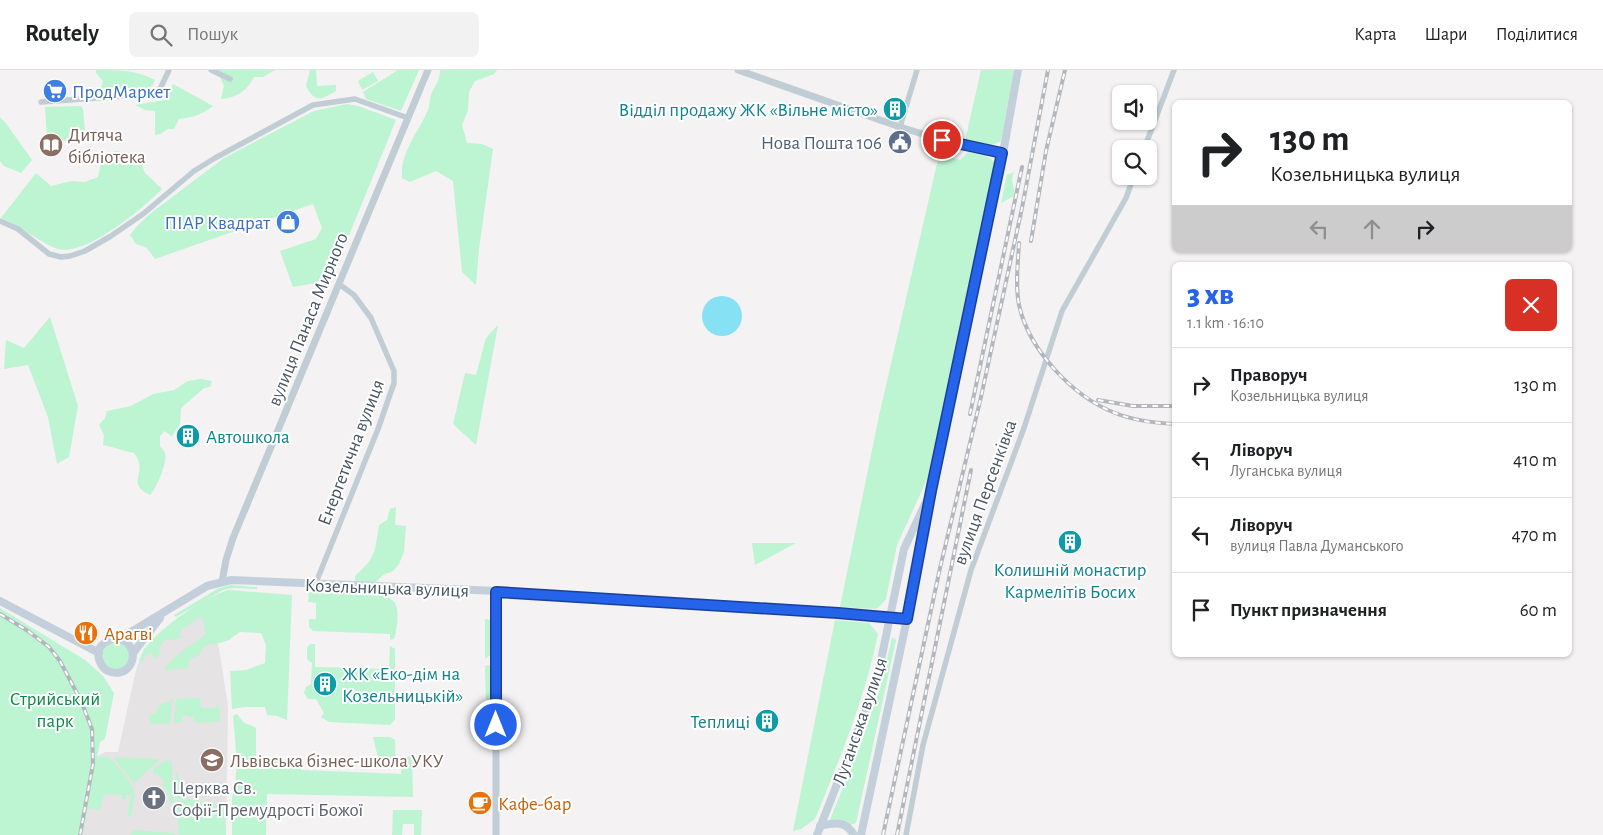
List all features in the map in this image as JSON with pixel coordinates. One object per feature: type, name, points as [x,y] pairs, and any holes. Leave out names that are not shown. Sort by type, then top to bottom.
[{"type":"main road","name":"Луганська вулиця","points":[[861,835],[907,619],[931,491],[1018,70]]},
{"type":"main road","name":"Луганська вулиця","points":[[817,835],[867,708],[880,665],[904,549],[931,491]]},
{"type":"main road","name":"Козельницька вулиця","points":[[117,638],[162,614],[199,591],[222,582],[235,580],[496,592],[907,619]]},
{"type":"main road","points":[[0,601],[99,652]]},
{"type":"main road","name":"Козельницька вулиця","points":[[133,653],[162,614]]},
{"type":"main road","points":[[117,638],[128,642],[133,653],[131,664],[121,672],[114,673],[107,671],[102,666],[99,660],[99,652],[107,640],[117,638]]},
{"type":"main road","points":[[820,826],[834,823],[842,824],[849,827],[854,835]]},
{"type":"street","points":[[41,102],[152,94],[160,89],[170,70]]},
{"type":"street","points":[[211,70],[230,79]]},
{"type":"street","name":"вулиця Панаса Мирного","points":[[222,582],[233,538],[428,70]]},
{"type":"street","points":[[738,70],[900,127],[942,140],[1002,153]]},
{"type":"street","points":[[900,127],[917,70]]},
{"type":"street","points":[[1147,140],[1174,70]]},
{"type":"street","points":[[0,222],[18,229],[49,254],[54,256],[70,256],[84,251],[111,236],[143,214],[194,171],[313,105],[355,99],[408,118]]},
{"type":"street","name":"вулиця Персенківка","points":[[906,835],[923,746],[971,570],[1024,428],[1062,311],[1126,198],[1131,185]]},
{"type":"street","name":"Енергетична вулиця","points":[[315,585],[378,429],[394,383],[394,371],[371,318],[354,295],[339,284]]},
{"type":"street","points":[[496,592],[496,835]]},
{"type":"shaded area","points":[[206,601],[219,648],[228,706],[226,835],[83,835],[96,757],[105,752],[118,752],[136,670],[144,649]]},
{"type":"green space","points":[[96,70],[134,72],[155,80],[152,86],[146,90],[112,92],[100,90],[103,81],[96,73]]},
{"type":"green space","points":[[217,70],[275,70],[263,77],[254,77],[244,90],[232,97],[221,99],[224,86]]},
{"type":"green space","points":[[310,70],[316,70],[317,86],[336,85],[336,91],[322,98],[312,95],[306,86]]},
{"type":"green space","points":[[398,70],[419,70],[401,111],[366,99],[363,92]]},
{"type":"green space","points":[[440,70],[497,70],[494,74],[475,81],[469,92],[468,110],[462,125],[467,143],[482,144],[493,149],[476,285],[462,272],[453,181],[436,171],[410,182],[402,178],[402,169],[407,151],[428,110],[430,97],[438,80]]},
{"type":"green space","points":[[981,70],[1014,70],[1001,141],[984,145],[965,141]]},
{"type":"green space","points":[[373,72],[378,81],[362,90],[358,81]]},
{"type":"green space","points":[[173,84],[213,106],[205,112],[179,119],[174,129],[168,129],[155,135],[155,111],[145,110],[135,105],[165,100]]},
{"type":"green space","points":[[347,104],[358,106],[396,120],[332,277],[321,282],[293,287],[280,251],[316,239],[322,228],[313,204],[155,259],[147,248],[136,244],[130,235],[151,213],[224,158],[314,111]]},
{"type":"green space","points":[[81,106],[83,109],[86,140],[50,141],[47,139],[45,107]]},
{"type":"green space","points":[[0,117],[32,160],[21,173],[4,166],[0,161]]},
{"type":"green space","points":[[115,151],[137,154],[145,173],[162,189],[127,219],[96,240],[81,247],[67,250],[55,248],[1,218],[36,173],[51,186],[72,181],[85,182],[98,177],[101,163],[108,159]]},
{"type":"green space","points":[[968,152],[979,154],[993,160],[995,163],[929,475],[897,545],[886,599],[876,609],[840,607],[879,416],[939,155],[960,160]]},
{"type":"green space","points":[[1014,172],[1012,179],[1014,196],[1001,203],[1007,175]]},
{"type":"green space","points":[[50,317],[78,406],[69,457],[57,464],[48,417],[28,365],[4,369],[6,340],[24,348]]},
{"type":"green space","points":[[498,325],[476,445],[453,424],[465,373],[476,375],[486,338]]},
{"type":"green space","points":[[201,379],[212,381],[210,387],[204,388],[181,408],[180,424],[172,436],[164,431],[160,436],[160,446],[165,453],[165,463],[150,495],[139,486],[140,466],[134,453],[103,445],[104,435],[99,425],[105,418],[107,411],[131,406],[153,394],[174,390],[188,381]]},
{"type":"green space","points":[[396,507],[395,525],[406,526],[404,552],[399,564],[393,571],[366,586],[355,582],[355,576],[371,559],[377,541],[379,525],[387,520],[390,509]]},
{"type":"green space","points":[[752,543],[796,543],[755,565]]},
{"type":"green space","points":[[230,585],[257,587],[257,589],[234,588],[223,590],[176,617],[174,615],[219,588]]},
{"type":"green space","points":[[229,590],[292,595],[287,720],[267,715],[265,707],[232,709],[230,671],[246,670],[265,663],[266,645],[261,633],[240,632],[229,640],[205,645],[199,655],[190,659],[188,668],[166,670],[165,668],[174,658],[206,634],[202,616],[182,629],[179,635],[182,638],[166,639],[158,649],[161,653],[157,658],[151,653],[145,656],[143,661],[139,661],[153,639],[172,622],[207,599]]},
{"type":"green space","points":[[309,592],[387,596],[394,602],[397,608],[394,639],[390,640],[390,634],[313,631],[309,627],[309,619],[316,619],[316,603],[308,602]]},
{"type":"green space","name":"Стрийський парк","points":[[0,608],[85,660],[103,676],[114,693],[105,739],[100,742],[97,757],[108,757],[131,784],[134,802],[131,817],[127,817],[131,795],[127,795],[126,799],[122,799],[122,795],[104,794],[100,810],[88,808],[83,835],[0,835]]},
{"type":"green space","points":[[485,619],[491,620],[490,655],[485,659]]},
{"type":"green space","points":[[835,620],[869,623],[878,634],[859,705],[815,819],[801,829],[793,831]]},
{"type":"green space","points":[[892,638],[896,640],[856,823],[850,825],[829,822],[862,741],[880,688]]},
{"type":"green space","points":[[116,642],[126,646],[130,656],[126,666],[116,670],[106,666],[102,656],[106,646]]},
{"type":"green space","points":[[310,644],[315,644],[315,667],[389,669],[390,646],[395,649],[395,720],[390,725],[329,722],[321,717],[324,713],[316,699],[308,699],[304,693],[306,687],[311,684],[312,663],[307,659],[307,648]]},
{"type":"green space","points":[[485,666],[491,666],[490,703],[486,703]]},
{"type":"green space","points":[[200,698],[201,708],[216,708],[216,705],[219,705],[220,721],[200,723],[194,721],[194,718],[183,715],[181,722],[174,723],[176,699]]},
{"type":"green space","points":[[173,699],[170,724],[150,724],[150,714],[156,713],[158,705],[170,702]]},
{"type":"green space","points":[[237,714],[244,723],[256,728],[256,774],[257,760],[278,760],[279,766],[295,766],[295,760],[301,760],[301,770],[401,774],[403,758],[412,755],[413,797],[267,794],[266,835],[232,835],[232,798],[237,762],[233,716]]},
{"type":"green space","points":[[373,737],[390,737],[395,740],[396,763],[391,769],[387,768],[380,761]]},
{"type":"green space","points":[[115,757],[160,759],[134,783],[115,760]]},
{"type":"green space","points":[[167,760],[171,761],[172,764],[174,803],[169,803],[168,791],[163,786],[163,779],[157,774],[153,774],[153,769]]},
{"type":"green space","points":[[176,772],[188,797],[177,802]]},
{"type":"green space","points":[[188,799],[225,806],[226,835],[179,835],[177,803]]},
{"type":"green space","points":[[393,810],[422,810],[421,835],[414,835],[414,824],[403,824],[402,835],[392,835]]},
{"type":"green space","points":[[132,830],[175,833],[175,835],[131,835]]},
{"type":"water","points":[[722,296],[736,302],[742,316],[736,330],[722,336],[708,330],[702,316],[708,302]]},
{"type":"railway","points":[[883,835],[940,568],[981,397],[1022,208],[1048,70]]},
{"type":"railway","points":[[1031,241],[1046,151],[1065,70]]},
{"type":"railway","points":[[970,414],[1022,167]]},
{"type":"railway","points":[[1019,243],[1017,282],[1019,305],[1024,322],[1032,338],[1055,370],[1083,395],[1115,413],[1145,421],[1172,424]]},
{"type":"railway","points":[[1098,400],[1133,406],[1172,406]]},
{"type":"railway","points":[[897,835],[971,470]]},
{"type":"railway","points":[[0,614],[28,631],[49,647],[60,661],[81,701],[92,729],[93,764],[80,835]]},
{"type":"place","name":"ПродМаркет","points":[[55,91]]},
{"type":"place","name":"Відділ продажу ЖК «Вільне місто»","points":[[895,109]]},
{"type":"place","name":"Нова Пошта 106","points":[[900,142]]},
{"type":"place","name":"Дитяча бібліотека","points":[[51,145]]},
{"type":"place","name":"ПІАР Квадрат","points":[[288,222]]},
{"type":"place","name":"Автошкола","points":[[188,436]]},
{"type":"place","name":"Колишній монастир Кармелітів Босих","points":[[1070,542]]},
{"type":"place","name":"Арагві","points":[[86,633]]},
{"type":"place","name":"ЖК «Еко-дім на Козельницькій»","points":[[325,684]]},
{"type":"place","name":"Теплиці","points":[[767,721]]},
{"type":"place","name":"Львівська бізнес-школа УКУ","points":[[212,760]]},
{"type":"place","name":"Церква Св. Софії-Премудрості Божої","points":[[154,798]]},
{"type":"place","name":"Кафе-бар","points":[[480,803]]},
{"type":"route","points":[[496,725],[496,592],[520,592],[907,619],[931,491],[1002,153],[942,140]]}]
